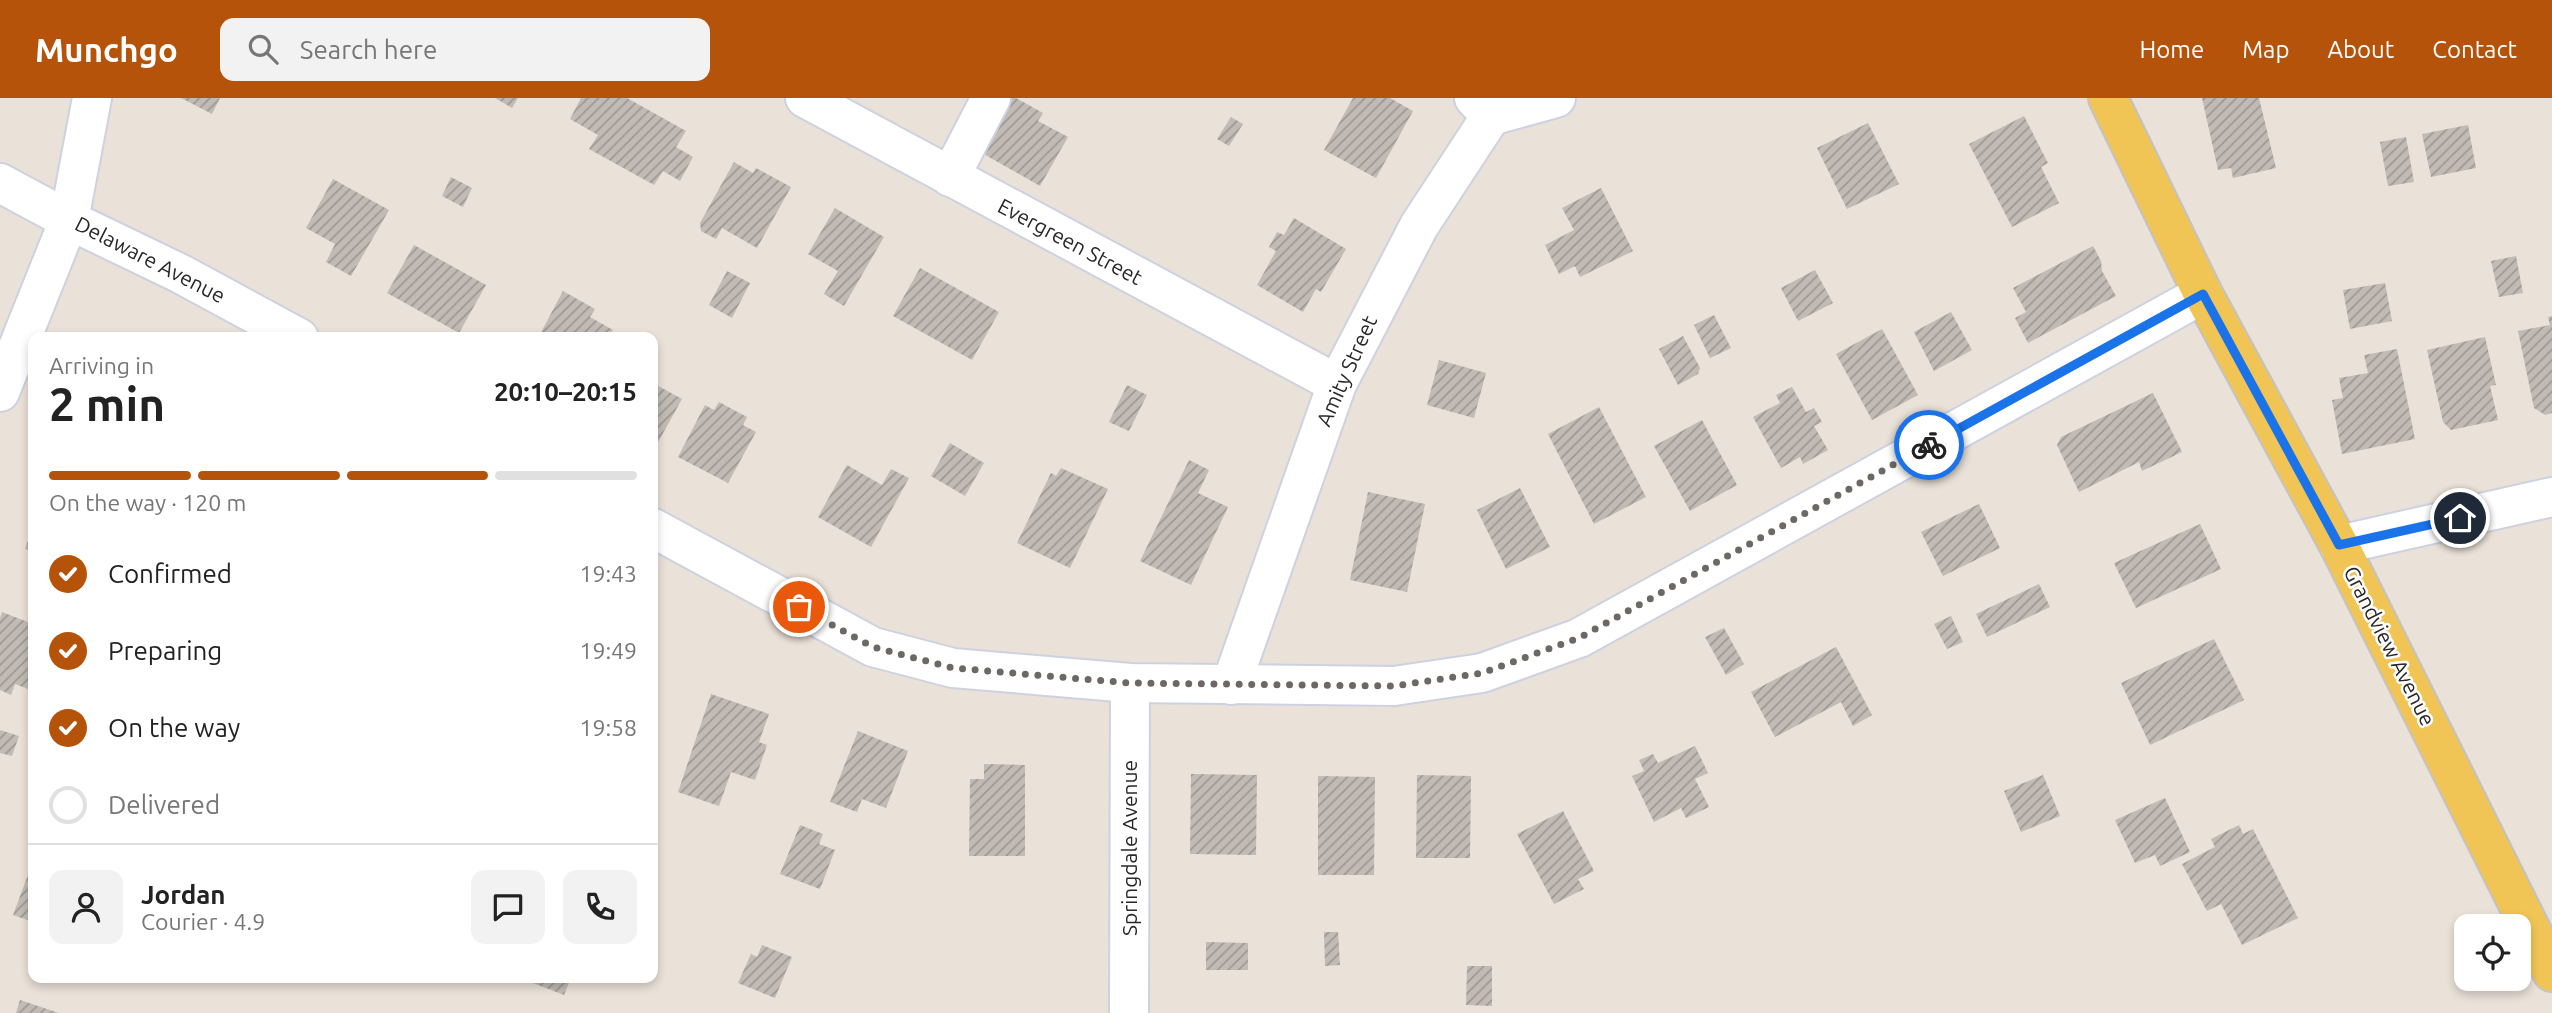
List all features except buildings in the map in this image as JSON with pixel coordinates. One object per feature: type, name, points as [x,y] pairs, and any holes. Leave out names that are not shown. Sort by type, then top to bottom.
[{"type":"main road","name":"Grandview Avenue","points":[[2108,98],[2203,294],[2339,545],[2552,972]]},
{"type":"street","points":[[0,392],[69,220],[92,98]]},
{"type":"street","name":"Evergreen Street","points":[[805,98],[1337,384]]},
{"type":"street","points":[[950,177],[991,98]]},
{"type":"street","points":[[1482,107],[1556,98]]},
{"type":"street","name":"Amity Street","points":[[1231,685],[1337,384],[1482,107]]},
{"type":"street","name":"Delaware Avenue","points":[[0,183],[181,274],[288,332]]},
{"type":"street","points":[[658,531],[873,647],[953,668],[1130,683],[1231,685],[1394,686],[1482,673],[1579,638],[2203,294]]},
{"type":"street","points":[[2339,545],[2552,497]]},
{"type":"street","name":"Springdale Avenue","points":[[1129,1013],[1130,683]]},
{"type":"way so far","points":[[799,607],[873,647],[953,668],[1130,683],[1394,686],[1416,683],[1482,673],[1579,638],[1929,445]]},
{"type":"route","points":[[1929,445],[2203,294],[2339,545],[2460,518]]}]
